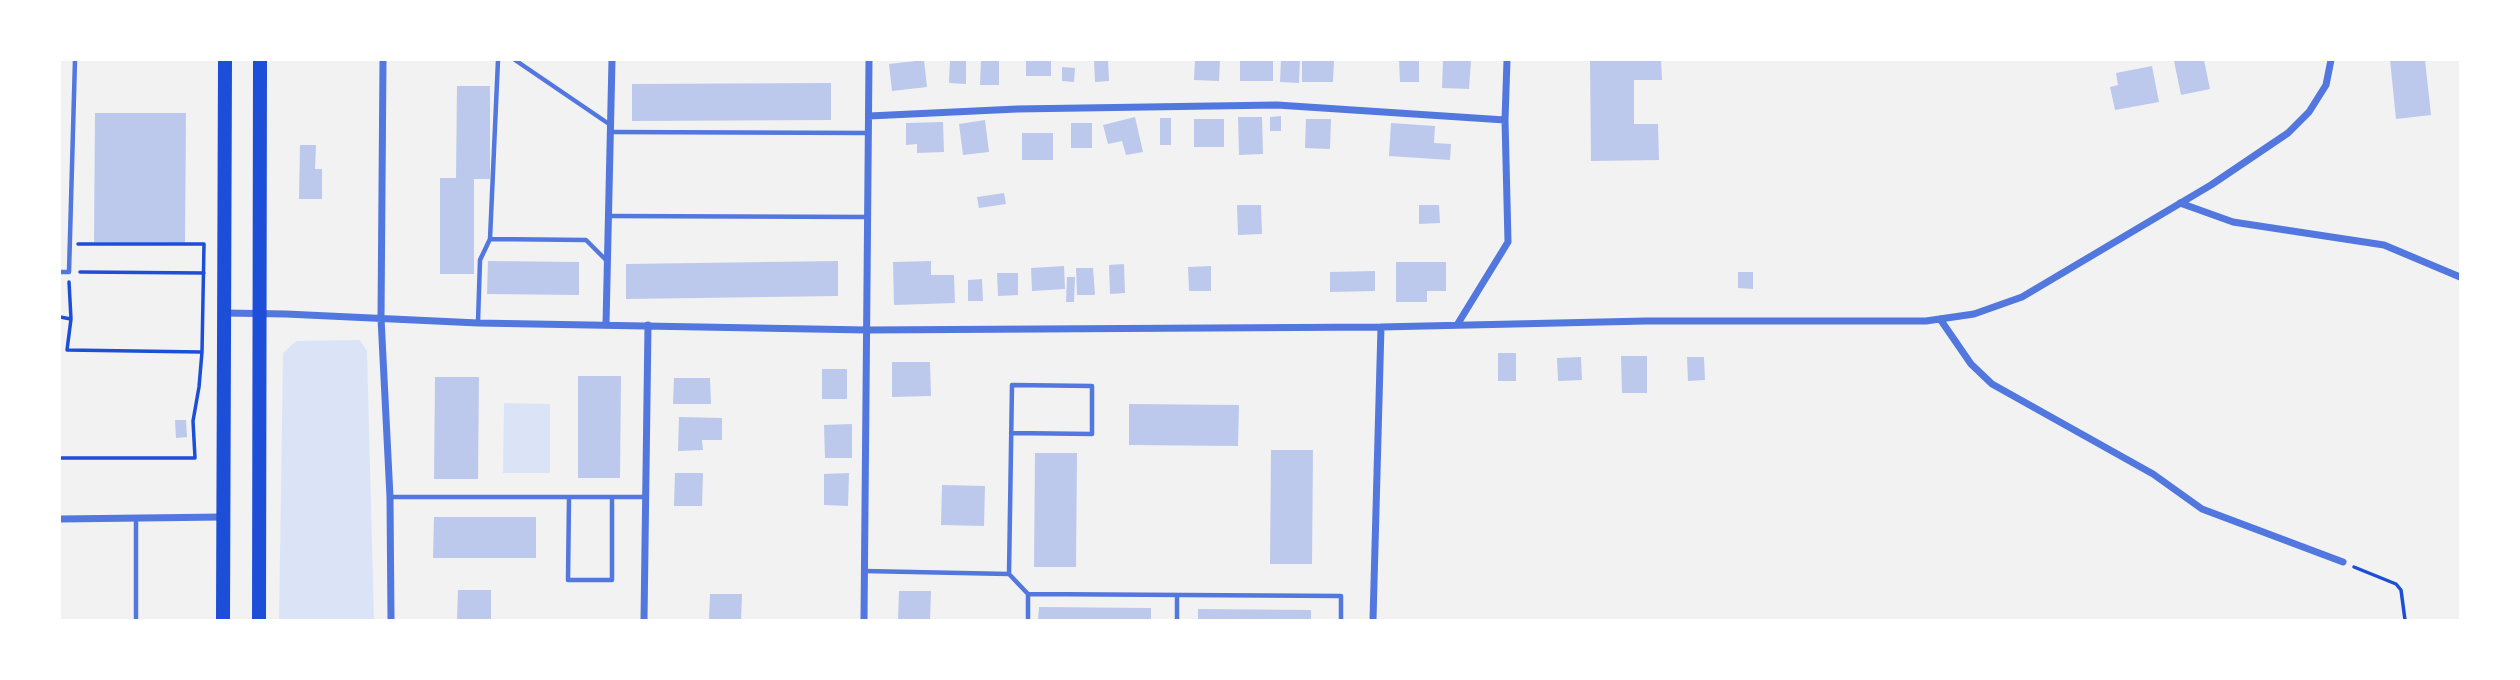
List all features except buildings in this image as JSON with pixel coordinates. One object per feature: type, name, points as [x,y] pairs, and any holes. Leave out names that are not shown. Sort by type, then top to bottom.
[{"type":"highway","points":[[223,621],[225,60]]},
{"type":"highway","points":[[259,621],[260,60]]},
{"type":"street","points":[[383,60],[381,318],[390,497],[391,621]]},
{"type":"street","points":[[606,324],[612,60]]},
{"type":"street","points":[[864,621],[869,60]]},
{"type":"street","points":[[1457,325],[1508,242],[1505,120],[1507,60]]},
{"type":"street","points":[[223,313],[478,323],[867,330],[1381,327],[1646,321],[1825,323],[1940,319],[1974,314],[2022,297],[2180,203],[2288,133],[2302,119],[2326,85],[2331,60]]},
{"type":"street","points":[[869,116],[1017,109],[1277,105],[1505,120]]},
{"type":"street","points":[[2180,203],[2233,222],[2384,245],[2460,277]]},
{"type":"street","points":[[1940,319],[1971,363],[1992,384],[2153,474],[2202,509],[2343,562]]},
{"type":"street","points":[[644,621],[648,325]]},
{"type":"street","points":[[1373,621],[1381,327]]},
{"type":"street","points":[[60,519],[223,517]]},
{"type":"lane","points":[[60,272],[69,272],[75,60]]},
{"type":"lane","points":[[478,323],[480,260],[490,239],[499,60]]},
{"type":"lane","points":[[515,60],[611,129],[869,133]]},
{"type":"lane","points":[[610,216],[867,217]]},
{"type":"lane","points":[[490,239],[586,240],[609,263]]},
{"type":"lane","points":[[1012,433],[1091,434],[1092,386],[1012,385],[1009,573],[1028,594],[1028,621]]},
{"type":"lane","points":[[390,497],[645,497]]},
{"type":"lane","points":[[569,497],[568,580],[612,580],[612,497]]},
{"type":"lane","points":[[136,518],[136,621]]},
{"type":"lane","points":[[864,571],[1009,573]]},
{"type":"lane","points":[[1028,594],[1341,596],[1341,621]]},
{"type":"lane","points":[[1177,595],[1177,621]]},
{"type":"path","points":[[60,458],[195,458],[193,421],[202,352],[204,244],[69,244]]},
{"type":"path","points":[[202,352],[67,350],[71,319],[69,272],[204,273]]},
{"type":"path","points":[[60,317],[71,319]]},
{"type":"path","points":[[2343,562],[2396,584],[2401,590],[2405,621]]},
{"type":"shaded area","points":[[360,340],[367,351],[374,620],[279,620],[283,353],[296,341]]},
{"type":"shaded area","points":[[504,403],[550,404],[550,473],[503,473]]}]
